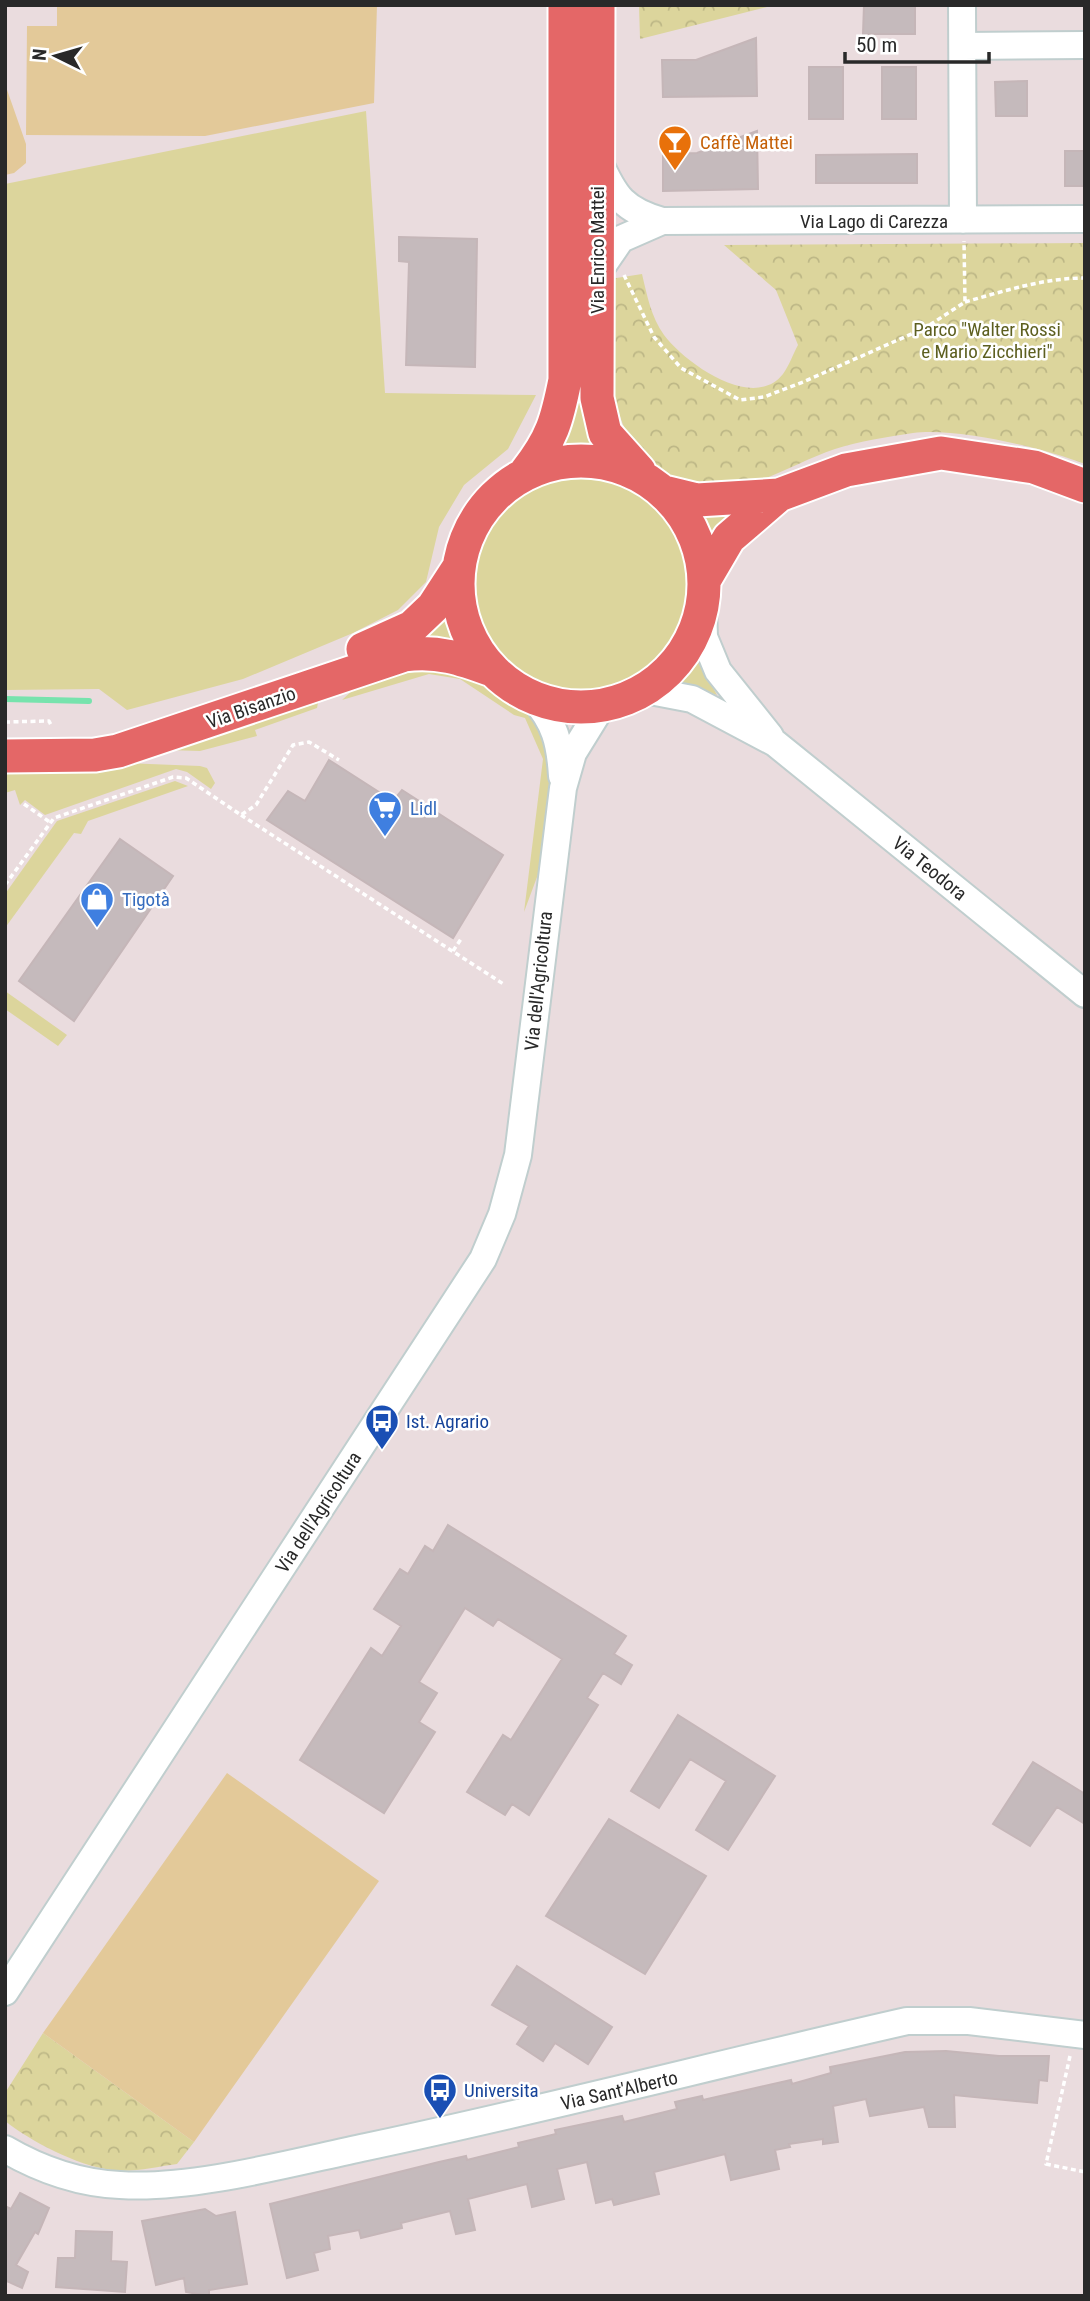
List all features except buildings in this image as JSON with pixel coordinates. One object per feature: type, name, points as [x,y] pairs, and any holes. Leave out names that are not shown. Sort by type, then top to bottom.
[{"type":"main road","name":"Via Enrico Mattei","points":[[526,472],[547,445],[559,412],[565,380],[565,5]]},
{"type":"main road","name":"Via Enrico Mattei","points":[[598,5],[597,156],[609,270],[597,398],[606,433],[655,484]]},
{"type":"main road","points":[[779,495],[729,538],[704,593],[695,631],[683,654],[666,674],[645,690],[602,706],[572,707],[532,697],[515,689],[492,670],[474,646],[462,619],[457,590],[459,567],[474,520],[497,492],[526,472],[566,460],[607,462],[697,500],[779,495],[846,470],[941,453],[1034,467],[1085,486]]},
{"type":"main road","points":[[655,484],[686,517],[699,547],[704,593]]},
{"type":"main road","name":"Via Bisanzio","points":[[5,741],[69,738],[133,728],[354,653],[412,628],[433,607],[459,567]]},
{"type":"main road","name":"Via Bisanzio","points":[[5,756],[95,755],[118,751],[404,654],[426,652],[456,656],[492,670]]},
{"type":"street","points":[[962,5],[964,220]]},
{"type":"street","points":[[963,46],[1085,45]]},
{"type":"street","name":"Via Lago di Carezza","points":[[597,156],[619,200],[637,214],[662,222],[1085,219]]},
{"type":"street","name":"Via Lago di Carezza","points":[[609,270],[621,239],[662,222]]},
{"type":"street","name":"Via Teodora","points":[[704,593],[704,637],[718,671],[775,743]]},
{"type":"street","name":"Via Teodora","points":[[645,690],[692,699],[775,743],[1085,994]]},
{"type":"street","name":"Via dell'Agricoltura","points":[[532,697],[549,715],[558,736],[563,788]]},
{"type":"street","name":"Via dell'Agricoltura","points":[[5,1992],[483,1259],[502,1214],[519,1155],[563,788],[573,753],[602,706]]},
{"type":"street","name":"Via Sant'Alberto","points":[[5,2149],[36,2166],[74,2179],[121,2185],[176,2182],[258,2170],[472,2125],[907,2021],[969,2021],[1081,2029]]},
{"type":"path","points":[[964,220],[965,302]]},
{"type":"path","points":[[609,270],[654,337],[681,368],[740,400],[764,397],[803,382],[925,328],[965,302],[1030,285],[1085,278]]},
{"type":"path","points":[[5,722],[49,721],[52,727]]},
{"type":"path","points":[[242,815],[256,805],[293,745],[309,742],[339,760]]},
{"type":"path","points":[[5,885],[54,818],[173,776],[186,778],[506,985]]},
{"type":"path","points":[[24,804],[51,822]]},
{"type":"path","points":[[453,951],[461,939]]},
{"type":"path","points":[[1081,2029],[1046,2164],[1085,2172]]},
{"type":"green space","points":[[574,5],[589,427],[601,454],[555,451]]},
{"type":"green space","points":[[639,5],[775,5],[640,39]]},
{"type":"green space","points":[[366,111],[385,393],[536,395],[508,449],[464,485],[439,527],[426,582],[398,610],[353,633],[243,679],[127,710],[99,689],[5,690],[5,184]]},
{"type":"green space","name":"Parco \"Walter Rossi e Mario Zicchieri\"","points":[[1085,243],[1085,464],[1000,440],[952,433],[913,433],[835,449],[749,484],[729,488],[715,487],[679,479],[653,465],[634,446],[622,422],[614,394],[611,365],[610,279],[642,274],[656,321],[674,346],[703,370],[720,379],[738,386],[755,388],[770,384],[783,374],[798,345],[776,290],[724,245]]},
{"type":"green space","points":[[580,478],[621,486],[656,509],[679,544],[687,585],[679,626],[656,661],[621,684],[580,692],[539,684],[504,661],[481,626],[473,585],[481,544],[504,509],[539,486]]},
{"type":"green space","points":[[748,506],[709,556],[705,541],[687,508]]},
{"type":"green space","points":[[446,612],[457,643],[415,643]]},
{"type":"green space","points":[[696,656],[717,695],[676,684]]},
{"type":"green space","points":[[395,665],[480,676],[504,695],[535,711],[553,767],[540,869],[524,912],[543,759],[525,718],[514,715],[460,679],[429,674],[342,700],[370,674]]},
{"type":"green space","points":[[319,698],[317,708],[255,730],[257,736],[200,751],[167,750]]},
{"type":"green space","points":[[5,762],[200,766],[207,768],[215,783],[211,789],[187,772],[176,769],[45,815],[25,800],[20,805],[15,790],[5,793]]},
{"type":"green space","points":[[175,781],[188,786],[88,821],[81,834],[74,833],[5,928],[5,894],[57,821]]},
{"type":"green space","points":[[5,991],[67,1035],[58,1046],[5,1009]]},
{"type":"green space","points":[[43,2033],[194,2142],[177,2164],[128,2171],[98,2167],[55,2152],[5,2121],[5,2093]]},
{"type":"shaded area","points":[[57,5],[377,5],[374,103],[205,136],[26,135],[27,26],[57,26]]},
{"type":"shaded area","points":[[5,84],[26,144],[26,163],[14,173],[5,175]]},
{"type":"shaded area","points":[[227,1773],[379,1881],[194,2142],[43,2033]]},
{"type":"waterway","points":[[5,699],[89,701]]},
{"type":"place","name":"Caffè Mattei","points":[[675,172]]},
{"type":"place","name":"Lidl","points":[[385,838]]},
{"type":"place","name":"Tigotà","points":[[97,929]]},
{"type":"place","name":"Ist. Agrario","points":[[382,1451]]},
{"type":"place","name":"Universita","points":[[440,2120]]}]
